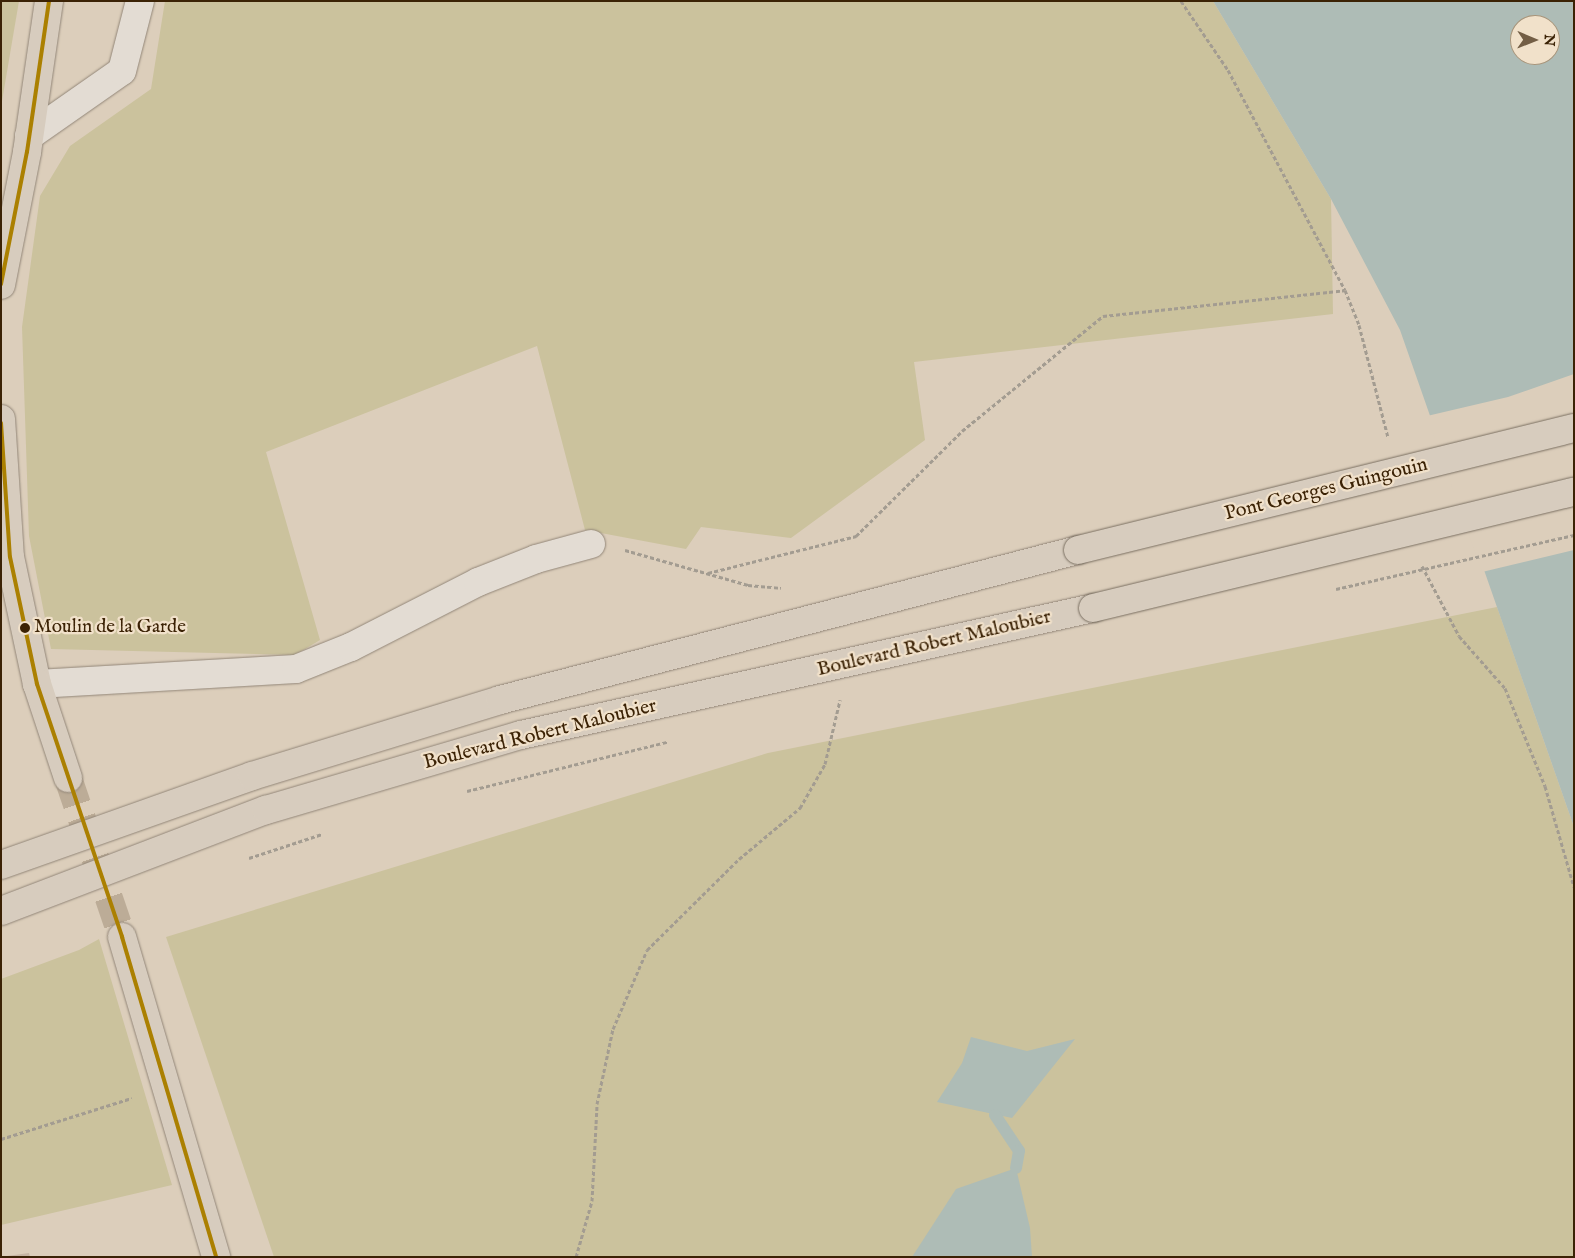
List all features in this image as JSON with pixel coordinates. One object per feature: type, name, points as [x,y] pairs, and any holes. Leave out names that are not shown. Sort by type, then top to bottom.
[{"type":"main road","points":[[1,285],[29,136],[48,1]]},
{"type":"main road","points":[[1,420],[10,557],[37,684],[68,778]]},
{"type":"main road","name":"Pont Georges Guingouin","points":[[1078,550],[1574,428]]},
{"type":"main road","name":"Boulevard Robert Maloubier","points":[[1,911],[266,810],[521,735],[1092,608],[1574,492]]},
{"type":"main road","name":"Boulevard Robert Maloubier","points":[[1,865],[252,776],[500,700],[1078,550]]},
{"type":"main road","points":[[122,937],[216,1257]]},
{"type":"street","points":[[29,136],[122,71],[140,1]]},
{"type":"street","points":[[37,684],[296,670],[351,647],[478,582],[536,558],[591,544]]},
{"type":"path","points":[[1181,1],[1228,70],[1345,290],[1359,325],[1390,445]]},
{"type":"path","points":[[708,573],[856,536],[962,431],[1102,316],[1345,290]]},
{"type":"path","points":[[591,544],[640,552],[748,585],[784,588]]},
{"type":"path","points":[[1420,562],[1459,636],[1509,696],[1545,786],[1574,887]]},
{"type":"path","points":[[576,1257],[592,1201],[597,1104],[613,1029],[647,950],[739,859],[800,808],[825,764],[840,700],[830,702]]},
{"type":"path","points":[[456,794],[677,740]]},
{"type":"path","points":[[242,860],[325,833]]},
{"type":"path","points":[[1,1139],[166,1088]]},
{"type":"shaded area","points":[[1,1],[19,1],[1,107]]},
{"type":"shaded area","points":[[165,1],[1213,1],[1331,199],[1333,314],[914,362],[925,440],[791,538],[701,527],[686,549],[585,530],[537,346],[266,452],[320,640],[295,655],[51,649],[29,536],[22,327],[40,196],[70,146],[151,89]]},
{"type":"shaded area","points":[[1213,1],[1574,1],[1574,827],[1400,330],[1331,199]]},
{"type":"shaded area","points":[[1497,607],[1574,827],[1574,1257],[274,1257],[166,937],[768,753]]},
{"type":"shaded area","points":[[99,939],[172,1185],[1,1225],[1,979],[79,950]]},
{"type":"shaded area","points":[[971,1037],[1027,1051],[1075,1039],[1012,1118],[937,1102],[962,1063]]},
{"type":"shaded area","points":[[1016,1168],[1030,1228],[1032,1257],[912,1257],[956,1189]]},
{"type":"pier","points":[[1574,374],[1574,550],[1482,572],[1427,416],[1508,397]]},
{"type":"building","points":[[29,1253],[30,1257],[7,1257],[7,1256]]},
{"type":"waterway","points":[[995,1115],[1019,1151],[1016,1168]]},
{"type":"tunnel","points":[[68,778],[122,937]]},
{"type":"transit line","points":[[1,284],[27,152],[49,1]]},
{"type":"transit line","points":[[1,423],[10,557],[37,684],[122,937],[216,1257]]},
{"type":"place","name":"Moulin de la Garde","points":[[25,628]]}]
